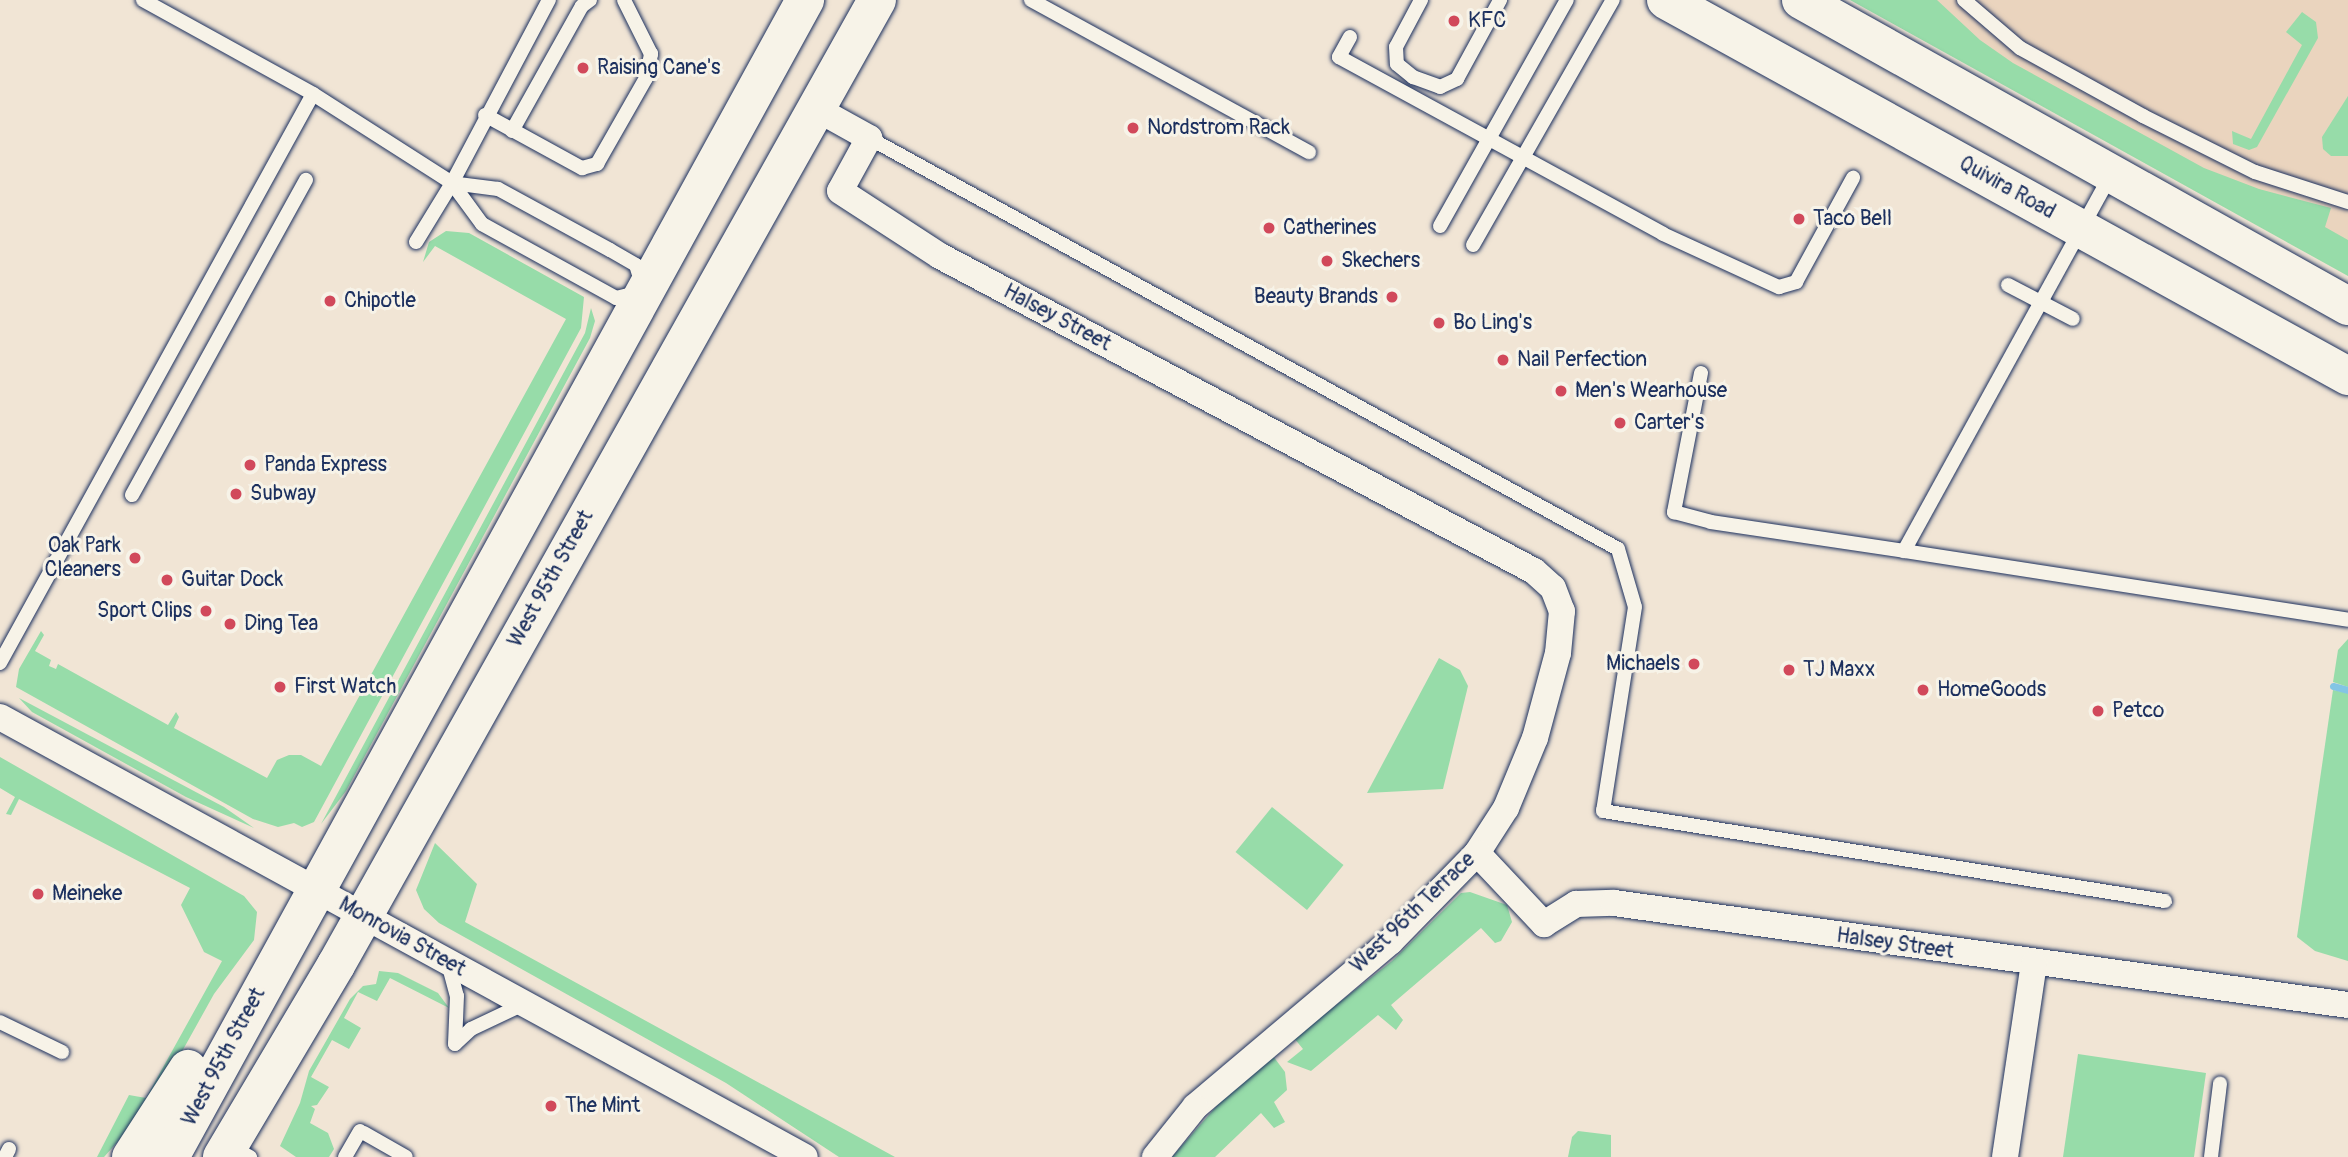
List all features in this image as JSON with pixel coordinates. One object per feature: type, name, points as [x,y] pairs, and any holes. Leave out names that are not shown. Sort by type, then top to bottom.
[{"type":"main road","name":"West 95th Street","points":[[170,1157],[314,889],[805,0]]},
{"type":"main road","name":"West 95th Street","points":[[233,1153],[718,276],[817,109],[877,0]]},
{"type":"main road","name":"Quivira Road","points":[[1666,0],[2348,376]]},
{"type":"main road","points":[[1801,0],[2348,306]]},
{"type":"main road","points":[[644,291],[697,292],[718,276]]},
{"type":"main road","points":[[644,291],[666,313],[674,335],[670,366]]},
{"type":"main road","points":[[131,1157],[164,1112],[215,1022],[259,992]]},
{"type":"street","points":[[817,109],[869,138]]},
{"type":"street","name":"Halsey Street","points":[[869,138],[840,191],[940,256],[1385,491]]},
{"type":"street","name":"West 96th Terrace","points":[[1156,1157],[1195,1107],[1390,942],[1477,853],[1506,808],[1535,738],[1558,653],[1562,611],[1553,588],[1534,571],[1385,491]]},
{"type":"street","name":"Monrovia Street","points":[[0,717],[805,1157]]},
{"type":"street","name":"Halsey Street","points":[[1477,853],[1544,924],[1576,904],[1614,903],[2034,964],[2348,1005]]},
{"type":"street","points":[[2005,1157],[2034,964]]},
{"type":"lane","points":[[143,0],[313,94],[453,183],[482,224],[616,298],[644,291],[636,265],[610,250],[498,189],[453,183]]},
{"type":"lane","points":[[416,242],[453,183],[485,114],[549,0]]},
{"type":"lane","points":[[512,131],[582,6],[590,0]]},
{"type":"lane","points":[[485,114],[582,168],[597,164],[646,78],[651,54],[624,0]]},
{"type":"lane","points":[[1031,0],[1309,152]]},
{"type":"lane","points":[[1421,0],[1396,47],[1397,64],[1413,77],[1440,86],[1457,79],[1500,0]]},
{"type":"lane","points":[[1440,226],[1567,0]]},
{"type":"lane","points":[[1473,244],[1614,0]]},
{"type":"lane","points":[[1964,0],[2020,48],[2143,116],[2255,172],[2348,202]]},
{"type":"lane","points":[[1350,37],[1339,57],[1662,234],[1779,287],[1796,282],[1853,178]]},
{"type":"lane","points":[[0,663],[313,94]]},
{"type":"lane","points":[[869,138],[1618,549],[1635,607],[1602,811],[2165,901]]},
{"type":"lane","points":[[1904,551],[2112,172]]},
{"type":"lane","points":[[132,495],[306,180]]},
{"type":"lane","points":[[2008,285],[2073,319]]},
{"type":"lane","points":[[1701,373],[1674,512],[1711,522],[2348,620]]},
{"type":"lane","points":[[448,962],[457,996],[455,1044],[471,1029],[524,1004]]},
{"type":"lane","points":[[0,1022],[62,1052]]},
{"type":"lane","points":[[2211,1157],[2220,1084]]},
{"type":"lane","points":[[345,1157],[362,1132],[406,1157]]},
{"type":"shaded area","points":[[1871,0],[2348,0],[2348,262]]},
{"type":"green space","points":[[1850,0],[1937,0],[1980,40],[2013,63],[2204,168],[2259,189],[2331,208],[2325,227],[2348,240],[2348,276]]},
{"type":"green space","points":[[2302,12],[2316,22],[2318,38],[2257,147],[2249,150],[2233,144],[2232,131],[2251,139],[2302,45],[2286,32]]},
{"type":"green space","points":[[2348,96],[2348,156],[2331,156],[2323,149],[2322,137]]},
{"type":"green space","points":[[446,231],[469,233],[584,297],[581,328],[314,822],[302,827],[294,823],[278,827],[253,819],[16,687],[19,669],[41,631],[44,635],[35,651],[51,660],[49,666],[56,669],[58,664],[168,725],[176,712],[179,717],[174,728],[267,778],[277,760],[289,755],[301,755],[321,766],[566,319],[435,246],[423,262],[429,242]]},
{"type":"green space","points":[[591,308],[595,321],[590,338],[346,791],[321,824],[585,333]]},
{"type":"green space","points":[[2348,639],[2348,687],[2333,682],[2338,650]]},
{"type":"green space","points":[[1439,658],[1460,670],[1468,686],[1443,789],[1367,793]]},
{"type":"green space","points":[[2333,690],[2348,693],[2348,961],[2315,951],[2297,937]]},
{"type":"green space","points":[[19,698],[224,807],[254,828],[186,797],[32,712]]},
{"type":"green space","points":[[0,757],[244,896],[257,912],[254,940],[214,994],[155,1100],[104,1157],[97,1157],[129,1095],[146,1098],[222,961],[204,952],[181,905],[190,888],[19,799],[11,815],[6,814],[15,797],[0,788]]},
{"type":"green space","points":[[1272,807],[1343,865],[1307,910],[1235,852]]},
{"type":"green space","points":[[435,843],[477,884],[465,922],[895,1157],[839,1157],[726,1083],[439,923],[424,909],[416,890]]},
{"type":"green space","points":[[1470,892],[1507,905],[1512,922],[1501,941],[1495,943],[1481,928],[1391,1005],[1403,1020],[1396,1030],[1378,1015],[1311,1071],[1287,1062],[1303,1049],[1294,1038],[1392,961],[1461,893]]},
{"type":"green space","points":[[379,971],[398,973],[438,993],[449,1008],[390,978],[377,1001],[358,992],[344,1018],[361,1028],[349,1049],[332,1040],[311,1077],[329,1087],[317,1105],[311,1106],[315,1109],[310,1123],[328,1133],[334,1149],[329,1157],[296,1157],[280,1146],[300,1103],[309,1071],[350,999],[363,986],[376,984]]},
{"type":"green space","points":[[2078,1054],[2206,1073],[2194,1157],[2063,1157]]},
{"type":"green space","points":[[1273,1056],[1285,1072],[1287,1090],[1274,1102],[1285,1122],[1274,1128],[1261,1113],[1215,1157],[1172,1157],[1221,1101]]},
{"type":"green space","points":[[1578,1131],[1611,1135],[1611,1157],[1568,1157],[1572,1137]]},
{"type":"waterway","points":[[2333,686],[2348,690]]},
{"type":"place","name":"KFC","points":[[1454,21]]},
{"type":"place","name":"Raising Cane's","points":[[583,68]]},
{"type":"place","name":"Nordstrom Rack","points":[[1133,128]]},
{"type":"place","name":"Taco Bell","points":[[1799,219]]},
{"type":"place","name":"Catherines","points":[[1269,228]]},
{"type":"place","name":"Skechers","points":[[1327,261]]},
{"type":"place","name":"Beauty Brands","points":[[1392,297]]},
{"type":"place","name":"Chipotle","points":[[330,301]]},
{"type":"place","name":"Bo Ling's","points":[[1439,323]]},
{"type":"place","name":"Nail Perfection","points":[[1503,360]]},
{"type":"place","name":"Men's Wearhouse","points":[[1561,391]]},
{"type":"place","name":"Carter's","points":[[1620,423]]},
{"type":"place","name":"Panda Express","points":[[250,465]]},
{"type":"place","name":"Subway","points":[[236,494]]},
{"type":"place","name":"Oak Park Cleaners","points":[[135,558]]},
{"type":"place","name":"Guitar Dock","points":[[167,580]]},
{"type":"place","name":"Sport Clips","points":[[206,611]]},
{"type":"place","name":"Ding Tea","points":[[230,624]]},
{"type":"place","name":"Michaels","points":[[1694,664]]},
{"type":"place","name":"TJ Maxx","points":[[1789,670]]},
{"type":"place","name":"First Watch","points":[[280,687]]},
{"type":"place","name":"HomeGoods","points":[[1923,690]]},
{"type":"place","name":"Petco","points":[[2098,711]]},
{"type":"place","name":"Meineke","points":[[38,894]]},
{"type":"place","name":"The Mint","points":[[551,1106]]}]
